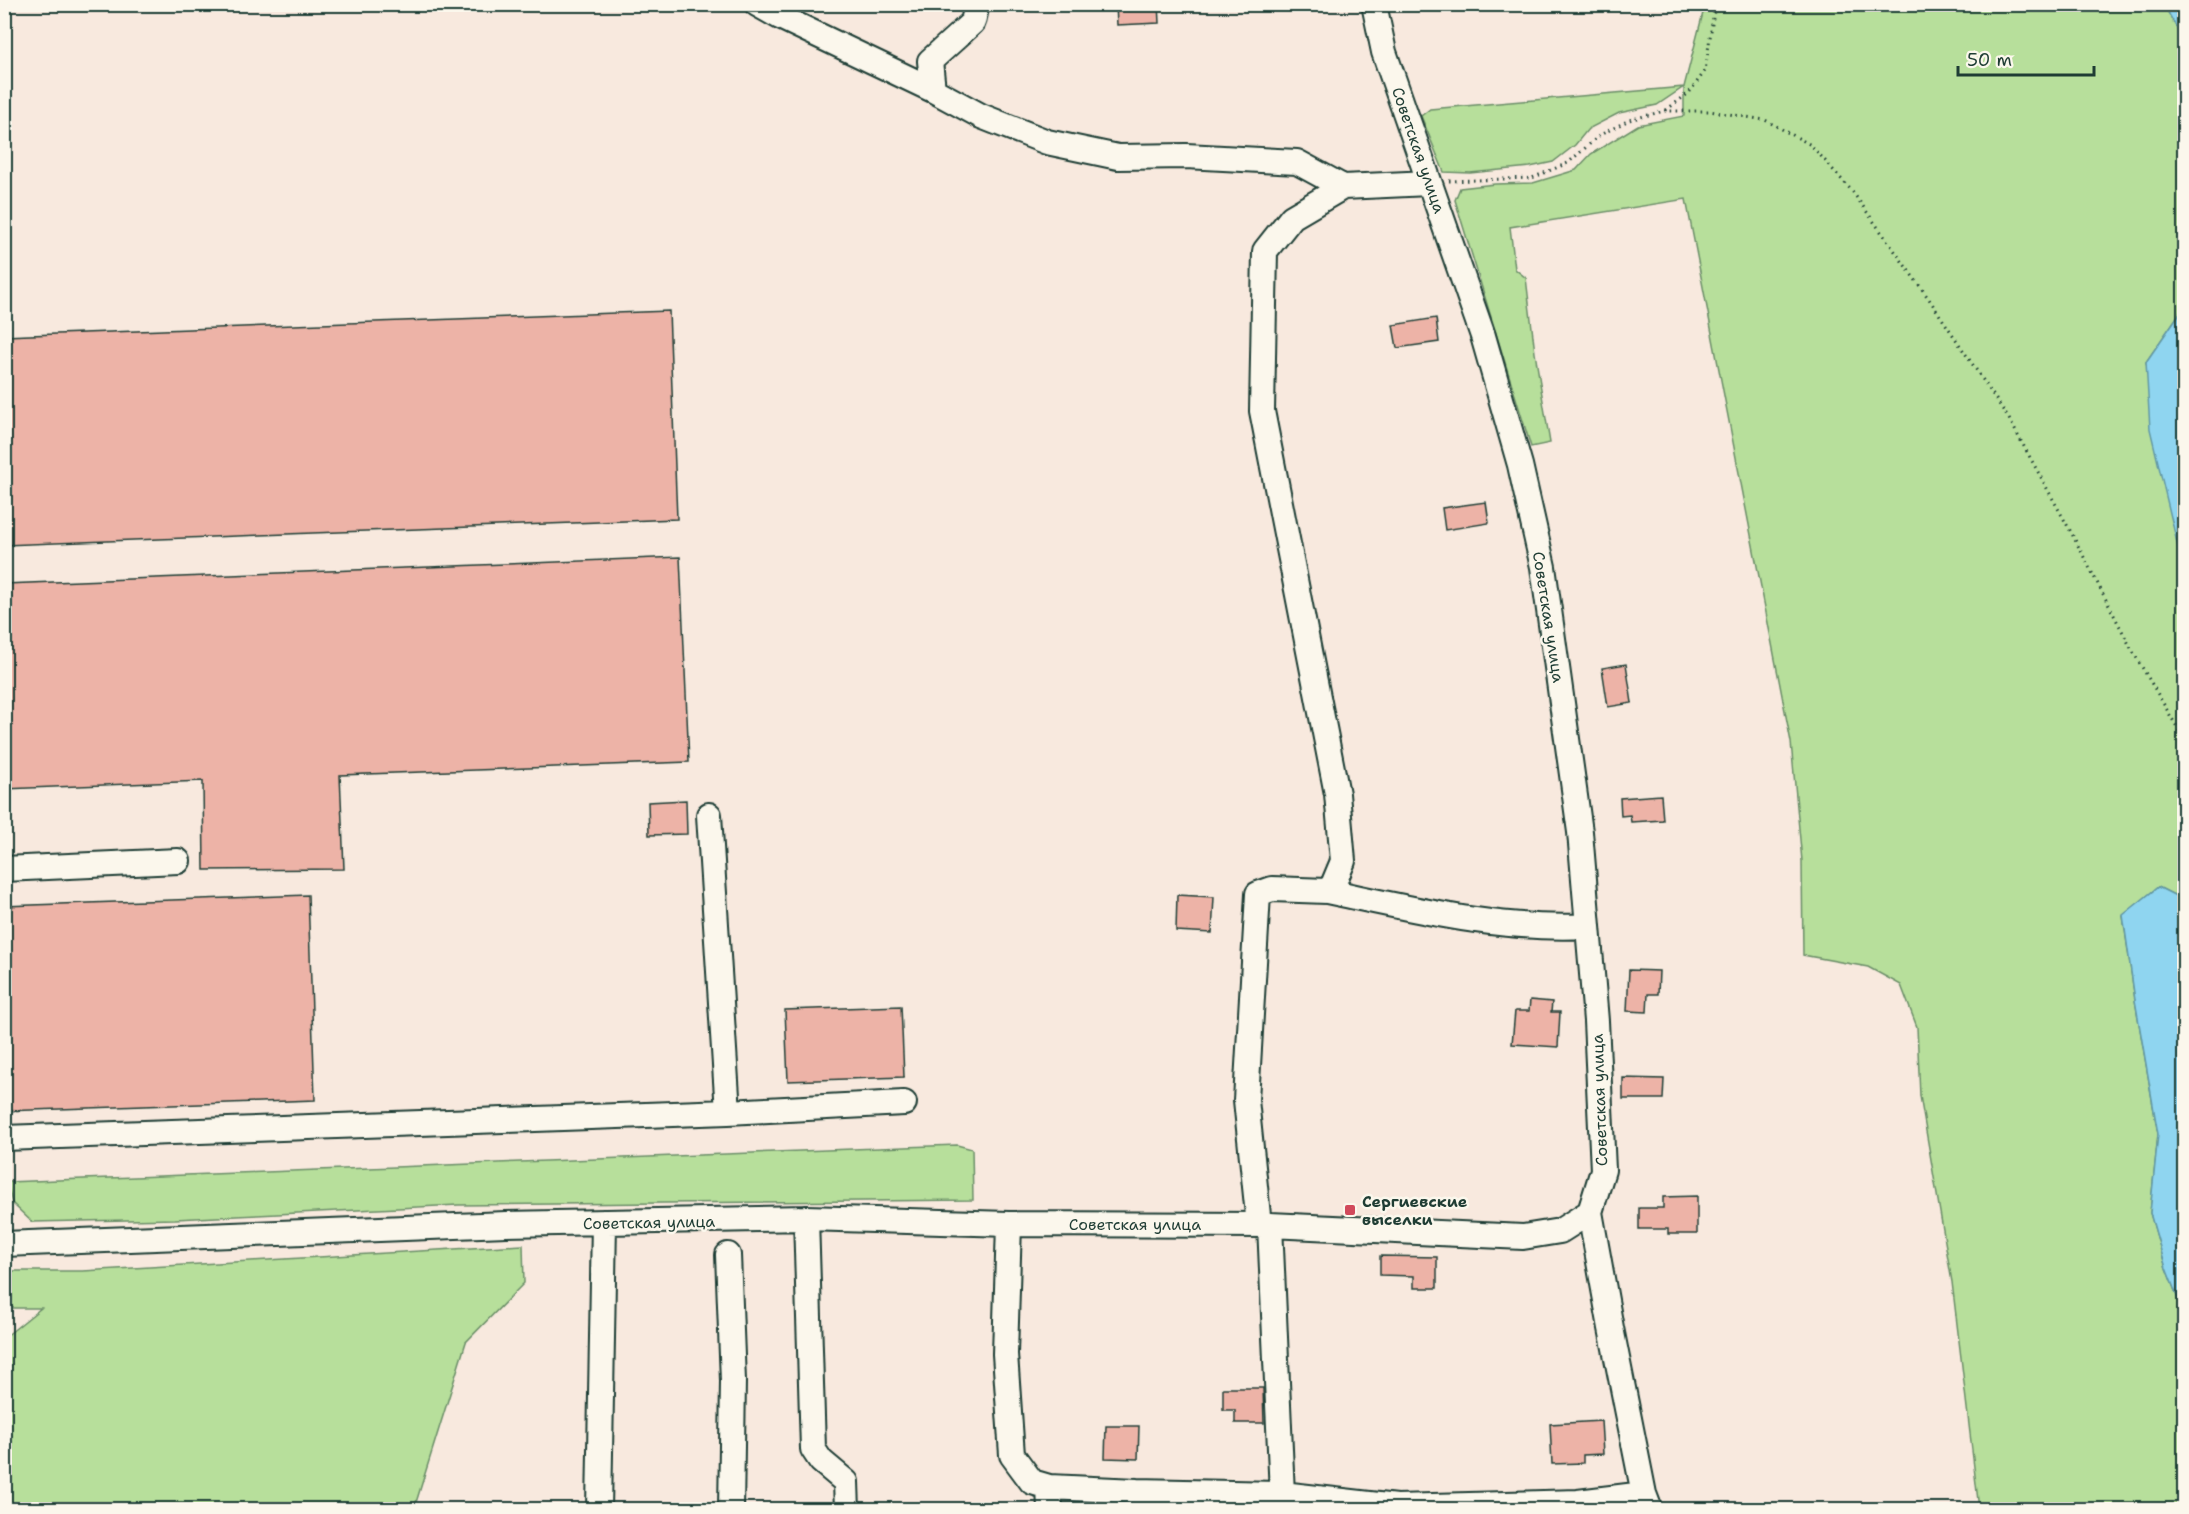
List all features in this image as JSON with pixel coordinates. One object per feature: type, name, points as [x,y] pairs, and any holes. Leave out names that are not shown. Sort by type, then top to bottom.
[{"type":"street","points":[[758,4],[981,116],[1047,142],[1118,157],[1186,156],[1297,162],[1343,187]]},
{"type":"street","points":[[933,90],[930,62],[973,22],[977,4]]},
{"type":"street","name":"Советская улица","points":[[4,1244],[479,1226],[806,1218],[1009,1224],[1264,1225],[1523,1237],[1560,1231],[1590,1212],[1603,1170],[1596,1021],[1580,831],[1543,567],[1520,465],[1483,336],[1384,52],[1374,4]]},
{"type":"street","points":[[1327,891],[1333,885],[1343,861],[1337,794],[1262,411],[1265,251],[1292,217],[1343,187],[1429,183]]},
{"type":"street","points":[[709,815],[728,1112]]},
{"type":"street","points":[[4,869],[178,861]]},
{"type":"street","points":[[1282,1494],[1264,1225],[1246,1100],[1258,894],[1272,889],[1327,891],[1478,921],[1555,928],[1588,926]]},
{"type":"street","points":[[4,1138],[728,1112],[904,1103]]},
{"type":"street","points":[[1009,1224],[1005,1354],[1012,1455],[1032,1482],[1050,1498],[1184,1501],[1282,1494],[1396,1508],[1647,1502],[1590,1212]]},
{"type":"street","points":[[806,1218],[813,1449],[821,1461],[846,1482],[847,1509]]},
{"type":"street","points":[[599,1509],[604,1222]]},
{"type":"street","points":[[728,1255],[733,1381],[731,1509]]},
{"type":"path","points":[[1664,111],[1689,93],[1705,71],[1715,4]]},
{"type":"path","points":[[1429,183],[1532,178],[1568,163],[1600,135],[1629,120],[1664,111],[1710,111],[1765,120],[1811,145],[1852,191],[1929,299],[2008,419],[2072,534],[2132,650],[2184,739]]},
{"type":"green space","points":[[1705,5],[2164,5],[2184,41],[2184,307],[2146,362],[2184,572],[2184,900],[2158,887],[2123,916],[2158,1134],[2150,1213],[2166,1268],[2184,1314],[2184,1509],[1979,1509],[1952,1282],[1920,1096],[1917,1027],[1901,985],[1868,967],[1803,955],[1802,861],[1791,742],[1686,199],[1510,227],[1515,269],[1526,278],[1535,353],[1550,443],[1531,447],[1455,200],[1460,188],[1533,183],[1576,170],[1591,154],[1638,125],[1684,116],[1684,87]]},
{"type":"green space","points":[[1684,87],[1657,105],[1619,113],[1588,129],[1575,145],[1553,162],[1530,167],[1470,173],[1444,172],[1421,116],[1430,109]]},
{"type":"green space","points":[[957,1145],[972,1149],[973,1200],[458,1205],[175,1219],[32,1222],[12,1203],[7,1182]]},
{"type":"green space","points":[[523,1245],[524,1283],[466,1342],[414,1509],[5,1509],[5,1337],[41,1308],[5,1308],[5,1271],[83,1271]]},
{"type":"water","points":[[2164,5],[2184,5],[2184,41]]},
{"type":"water","points":[[2184,307],[2184,572],[2150,429],[2146,362]]},
{"type":"water","points":[[2158,887],[2184,900],[2184,1314],[2166,1268],[2150,1213],[2158,1134],[2123,915]]},
{"type":"building","points":[[1116,4],[1158,4],[1159,23],[1117,25]]},
{"type":"building","points":[[669,311],[677,519],[4,545],[4,336]]},
{"type":"building","points":[[1436,318],[1439,342],[1397,348],[1393,325]]},
{"type":"building","points":[[1486,502],[1489,523],[1445,530],[1442,508]]},
{"type":"building","points":[[680,557],[689,762],[340,775],[344,869],[204,870],[203,781],[4,789],[4,584]]},
{"type":"building","points":[[1626,664],[1632,703],[1608,707],[1602,668]]},
{"type":"building","points":[[1661,795],[1663,820],[1631,822],[1630,815],[1621,816],[1620,798]]},
{"type":"building","points":[[686,800],[687,834],[649,835],[648,802]]},
{"type":"building","points":[[308,895],[315,1100],[4,1111],[4,906]]},
{"type":"building","points":[[1177,895],[1214,897],[1212,933],[1176,931]]},
{"type":"building","points":[[1629,970],[1659,971],[1658,994],[1648,994],[1647,1012],[1627,1011]]},
{"type":"building","points":[[1530,1000],[1552,1002],[1551,1012],[1560,1012],[1558,1047],[1512,1044],[1515,1011],[1529,1011]]},
{"type":"building","points":[[901,1006],[904,1077],[788,1081],[785,1010]]},
{"type":"building","points":[[1623,1078],[1664,1079],[1663,1099],[1623,1099]]},
{"type":"building","points":[[1697,1196],[1697,1234],[1668,1234],[1668,1229],[1639,1229],[1639,1208],[1663,1208],[1663,1197]]},
{"type":"building","points":[[1380,1256],[1437,1257],[1437,1288],[1414,1288],[1414,1276],[1380,1275]]},
{"type":"building","points":[[1223,1388],[1263,1388],[1264,1423],[1235,1423],[1235,1410],[1223,1410]]},
{"type":"building","points":[[1601,1421],[1603,1454],[1583,1455],[1583,1463],[1552,1464],[1550,1424]]},
{"type":"building","points":[[1106,1426],[1139,1426],[1138,1459],[1105,1458]]},
{"type":"place","name":"Сергиевские выселки","points":[[1350,1210]]}]
